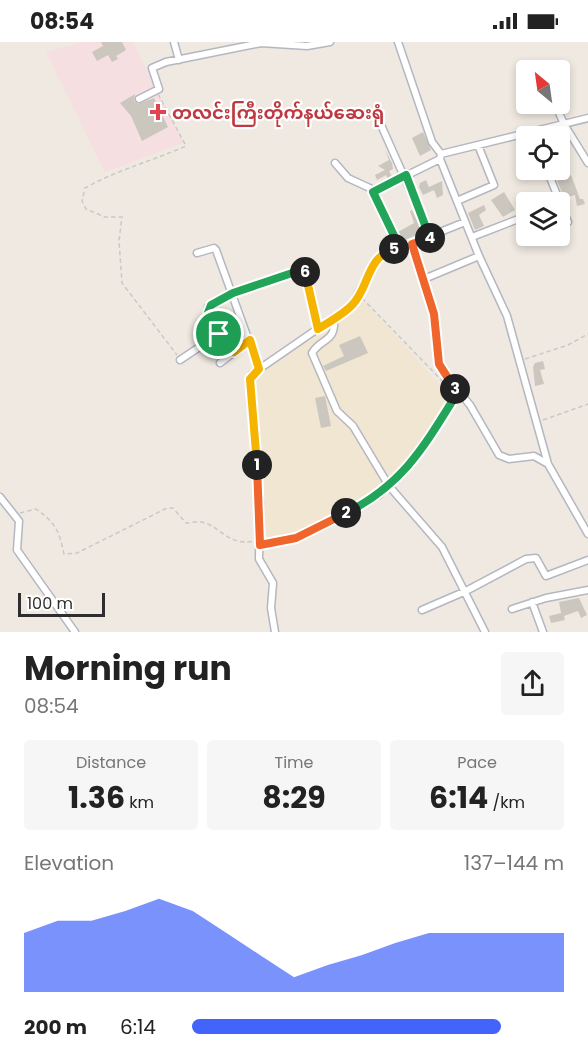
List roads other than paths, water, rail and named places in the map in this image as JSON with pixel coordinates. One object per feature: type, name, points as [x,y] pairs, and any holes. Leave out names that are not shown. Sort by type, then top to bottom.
[{"type":"street","points":[[174,42],[179,60]]},
{"type":"street","points":[[139,99],[159,89],[152,68],[261,43],[294,43],[307,46],[330,42]]},
{"type":"street","points":[[398,42],[432,142],[441,157],[479,256],[504,308],[548,464],[588,534]]},
{"type":"street","points":[[560,114],[588,163]]},
{"type":"street","points":[[559,126],[588,118]]},
{"type":"street","points":[[381,125],[406,175],[431,237]]},
{"type":"street","points":[[374,190],[441,157],[478,145],[516,138]]},
{"type":"street","points":[[457,201],[494,185],[478,145]]},
{"type":"street","points":[[335,163],[348,178],[374,190],[400,248]]},
{"type":"street","points":[[472,237],[516,220]]},
{"type":"street","points":[[275,632],[271,608],[273,583],[259,559],[258,461],[250,379],[259,369],[352,305],[377,261],[390,250],[431,237],[465,222]]},
{"type":"street","points":[[412,244],[436,325],[439,364],[470,405],[499,455],[509,459],[534,456],[548,464]]},
{"type":"street","points":[[197,253],[215,248],[259,369]]},
{"type":"street","points":[[424,279],[479,256]]},
{"type":"street","points":[[234,352],[219,334],[208,313],[208,308],[233,293],[304,271],[318,329]]},
{"type":"street","points":[[334,318],[332,335],[312,352],[337,411],[353,426],[389,486],[442,547],[485,632]]},
{"type":"street","points":[[180,360],[219,334]]},
{"type":"street","points":[[220,363],[250,340]]},
{"type":"street","points":[[260,542],[286,541],[369,502],[389,486],[423,448],[458,392]]},
{"type":"street","points":[[0,498],[16,515],[20,526],[17,550],[75,632]]},
{"type":"street","points":[[422,610],[466,591],[526,559],[536,558],[546,576],[588,560]]},
{"type":"street","points":[[512,609],[532,602],[588,590]]},
{"type":"street","points":[[532,602],[543,632]]},
{"type":"place","name":"တလင်းကြီးတိုက်နယ်ဆေးရုံ","points":[[158,112]]}]
